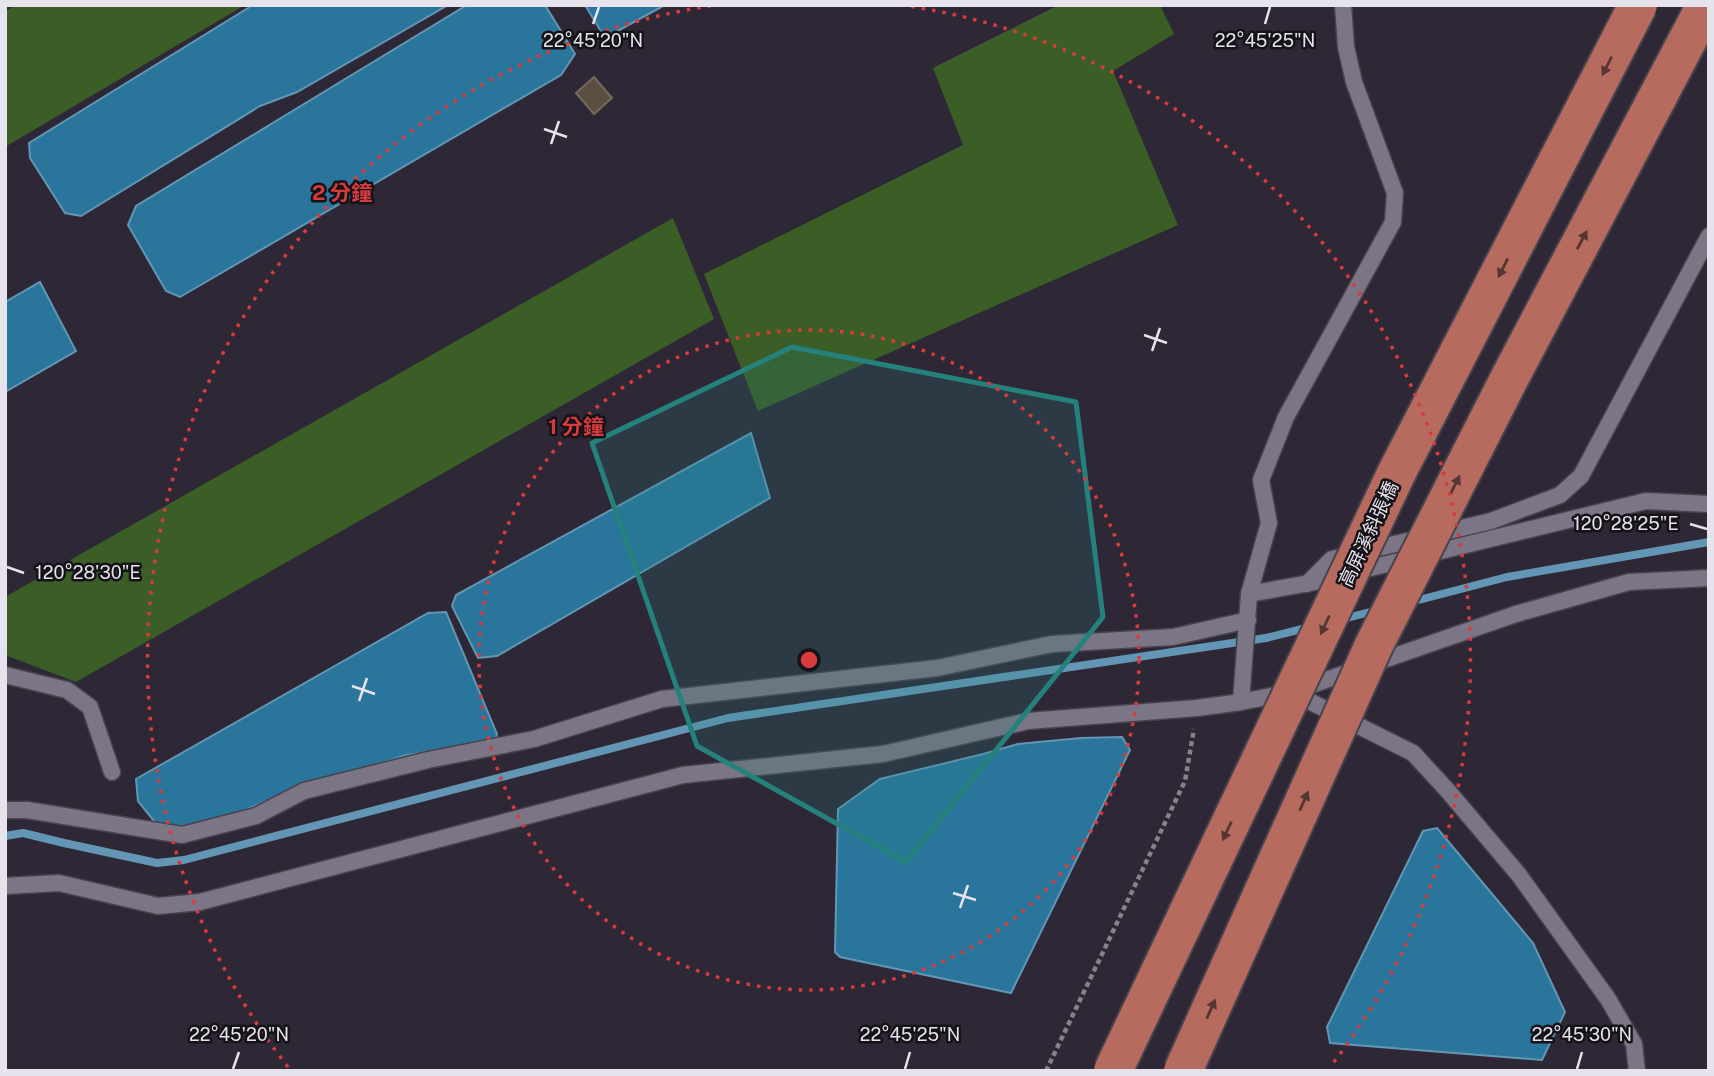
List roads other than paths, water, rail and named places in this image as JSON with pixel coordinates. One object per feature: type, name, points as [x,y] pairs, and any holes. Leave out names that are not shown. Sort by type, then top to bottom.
[{"type":"highway","name":"高屏溪斜張橋","points":[[1113,1071],[1397,472],[1638,5]]},
{"type":"highway","points":[[1182,1071],[1374,645],[1508,381],[1706,5]]},
{"type":"lane","points":[[1241,702],[1249,594],[1269,523],[1261,480],[1286,417],[1393,222],[1395,193],[1354,82],[1346,47],[1343,5]]},
{"type":"lane","points":[[1307,584],[1332,559],[1491,521],[1560,495],[1581,476],[1709,236]]},
{"type":"lane","points":[[1249,594],[1307,584],[1646,501],[1709,504]]},
{"type":"lane","points":[[5,886],[59,883],[158,906],[200,902],[683,775],[883,754],[1028,721],[1197,708],[1291,692],[1516,614],[1629,582],[1709,578]]},
{"type":"lane","points":[[5,810],[27,810],[182,835],[256,816],[304,791],[428,760],[534,738],[662,699],[937,668],[1052,644],[1173,637],[1247,624]]},
{"type":"lane","points":[[5,675],[67,690],[90,707],[112,772]]},
{"type":"lane","points":[[1291,692],[1413,753],[1448,791],[1519,875],[1608,999],[1634,1044],[1637,1071]]},
{"type":"water","points":[[253,5],[448,5],[297,92],[260,106],[81,216],[65,213],[30,158],[29,143]]},
{"type":"water","points":[[467,5],[545,5],[575,54],[561,75],[180,297],[166,291],[128,225],[136,206]]},
{"type":"water","points":[[585,5],[665,5],[605,38]]},
{"type":"water","points":[[40,282],[76,351],[5,392],[5,302]]},
{"type":"water","points":[[751,433],[770,498],[497,656],[478,658],[452,606],[456,595]]},
{"type":"water","points":[[446,612],[497,734],[494,744],[406,755],[267,801],[170,841],[138,801],[136,779],[428,613]]},
{"type":"water","points":[[1122,737],[1130,750],[1011,993],[840,957],[835,952],[838,809],[880,779],[1018,744]]},
{"type":"water","points":[[1437,828],[1533,943],[1565,1012],[1542,1060],[1330,1043],[1327,1027],[1423,831]]},
{"type":"waterway","points":[[1411,602],[1507,577],[1709,542]]},
{"type":"waterway","points":[[1339,620],[1378,610]]},
{"type":"waterway","points":[[5,836],[23,833],[157,863],[184,860],[728,718],[1266,638],[1310,627]]}]
